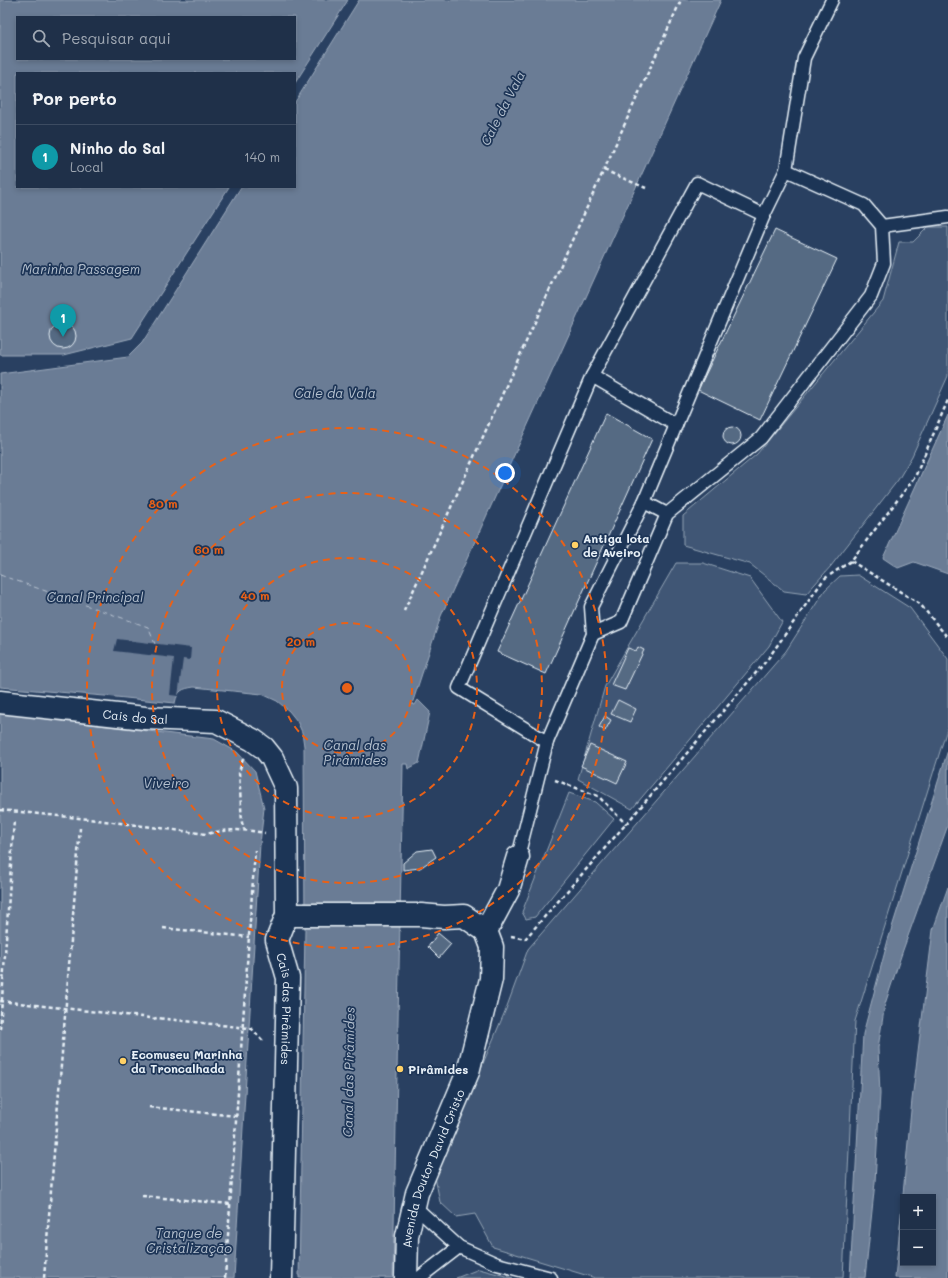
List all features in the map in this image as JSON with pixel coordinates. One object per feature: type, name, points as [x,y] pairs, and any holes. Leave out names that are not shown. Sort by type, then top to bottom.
[{"type":"street","name":"Cais do Sal","points":[[0,702],[145,718],[216,721],[253,740],[264,748]]},
{"type":"street","name":"Cais das Pirâmides","points":[[264,748],[272,758],[286,788],[293,915],[277,940],[288,978],[281,1278]]},
{"type":"street","points":[[293,915],[464,916],[486,930],[508,890],[518,857]]},
{"type":"street","name":"Avenida Doutor David Cristo","points":[[406,1278],[407,1236],[417,1192],[468,1072],[491,979],[492,947],[486,930]]},
{"type":"lane","points":[[518,857],[547,742],[593,634],[591,607],[644,502],[764,215],[786,170],[804,58],[832,0]]},
{"type":"lane","points":[[593,634],[621,622],[667,514],[761,438],[871,296],[884,263],[882,226],[864,205],[786,170]]},
{"type":"lane","points":[[547,742],[459,688],[592,376],[697,183],[764,215]]},
{"type":"lane","points":[[882,226],[948,217]]},
{"type":"lane","points":[[592,376],[676,424]]},
{"type":"lane","points":[[644,502],[667,514]]},
{"type":"lane","points":[[414,1206],[459,1248],[497,1264],[551,1278]]},
{"type":"lane","points":[[418,1278],[459,1248]]},
{"type":"path","points":[[404,611],[681,0]]},
{"type":"path","points":[[604,170],[646,188]]},
{"type":"path","points":[[486,930],[525,939],[626,824],[767,660],[824,579],[850,560],[915,477],[948,400]]},
{"type":"path","points":[[850,560],[920,604],[948,638]]},
{"type":"path","points":[[0,810],[206,834],[224,830],[244,829],[242,823],[239,772],[243,758]]},
{"type":"path","points":[[539,774],[598,796],[626,824]]},
{"type":"path","points":[[0,1029],[14,820]]},
{"type":"path","points":[[44,1278],[80,828]]},
{"type":"path","points":[[225,1278],[256,850]]},
{"type":"path","points":[[163,928],[249,937]]},
{"type":"path","points":[[1,1002],[248,1028]]},
{"type":"path","points":[[149,1107],[236,1116]]},
{"type":"path","points":[[142,1196],[230,1204]]},
{"type":"shaded area","points":[[928,227],[948,227],[948,376],[912,456],[898,480],[831,566],[806,594],[784,591],[750,564],[683,545],[683,516],[757,454],[883,301],[899,242],[913,242]]},
{"type":"shaded area","points":[[676,563],[703,563],[750,578],[782,622],[769,646],[632,809],[578,779],[605,686]]},
{"type":"shaded area","points":[[858,575],[910,608],[948,659],[948,726],[855,1021],[843,1278],[595,1278],[493,1247],[475,1214],[456,1217],[440,1202],[435,1177],[506,1009],[528,949],[786,651],[825,590],[840,576]]},
{"type":"shaded area","points":[[569,793],[595,802],[614,819],[535,917],[526,919],[522,912]]},
{"type":"shaded area","points":[[479,1269],[513,1278],[456,1278]]},
{"type":"water","name":"Marinha Passagem","points":[[0,0],[348,0],[296,81],[296,72],[16,72],[16,188],[228,188],[132,338],[64,355],[0,355]]},
{"type":"water","name":"Cale da Vala","points":[[359,0],[721,0],[441,616],[412,704],[415,705],[418,700],[430,712],[419,763],[408,769],[407,764],[403,764],[393,1278],[299,1278],[305,929],[304,746],[302,732],[297,721],[289,711],[277,701],[262,694],[194,687],[181,691],[175,703],[0,687],[0,374],[128,357],[142,343],[240,188],[296,188],[296,100]]},
{"type":"water","points":[[948,415],[948,574],[914,562],[898,568],[883,558]]},
{"type":"water","name":"Ecomuseu Marinha da Troncalhada","points":[[0,713],[214,739],[237,752],[255,771],[264,808],[260,844],[234,1278],[0,1278]]},
{"type":"water","points":[[948,750],[948,825],[885,1004],[878,1048],[880,1094],[875,1182],[865,1278],[850,1278],[863,1034],[888,940]]},
{"type":"water","points":[[948,887],[948,1278],[895,1278],[900,1226],[900,1266],[936,1266],[936,1194],[903,1194],[912,1100],[933,930]]},
{"type":"pier","points":[[117,639],[191,648],[190,660],[183,659],[178,696],[170,695],[174,658],[114,651]]},
{"type":"building","points":[[775,230],[837,259],[760,420],[698,390]]},
{"type":"building","points":[[63,323],[72,327],[76,336],[72,345],[63,349],[54,345],[50,336],[54,327]]},
{"type":"building","name":"Antiga lota de Aveiro","points":[[606,413],[652,439],[546,674],[497,652]]},
{"type":"building","points":[[728,427],[736,427],[741,432],[739,443],[736,445],[728,445],[723,440],[723,432]]},
{"type":"building","points":[[638,647],[644,650],[625,690],[611,685],[628,648],[636,651]]},
{"type":"building","points":[[618,700],[636,709],[630,722],[611,714]]},
{"type":"building","points":[[605,716],[611,720],[605,731],[599,727]]},
{"type":"building","points":[[590,745],[627,762],[617,783],[581,766]]},
{"type":"building","points":[[432,849],[436,857],[420,868],[403,870],[403,863],[417,851]]},
{"type":"building","points":[[438,933],[451,944],[439,958],[428,947]]},
{"type":"ferry route","points":[[0,575],[148,627],[155,644]]},
{"type":"place","name":"Ninho do Sal","points":[[63,337]]},
{"type":"place","name":"Antiga lota de Aveiro","points":[[575,545]]},
{"type":"place","name":"Ecomuseu Marinha da Troncalhada","points":[[123,1061]]},
{"type":"place","name":"Pirâmides","points":[[400,1069]]},
{"type":"water label","name":"Canal Principal","points":[[95,596]]},
{"type":"water label","name":"Canal das Pirâmides","points":[[355,752]]},
{"type":"water label","name":"Viveiro","points":[[166,782]]},
{"type":"water label","name":"Canal das Pirâmides","points":[[348,1072]]},
{"type":"water label","name":"Tanque de Cristalização","points":[[189,1240]]}]
